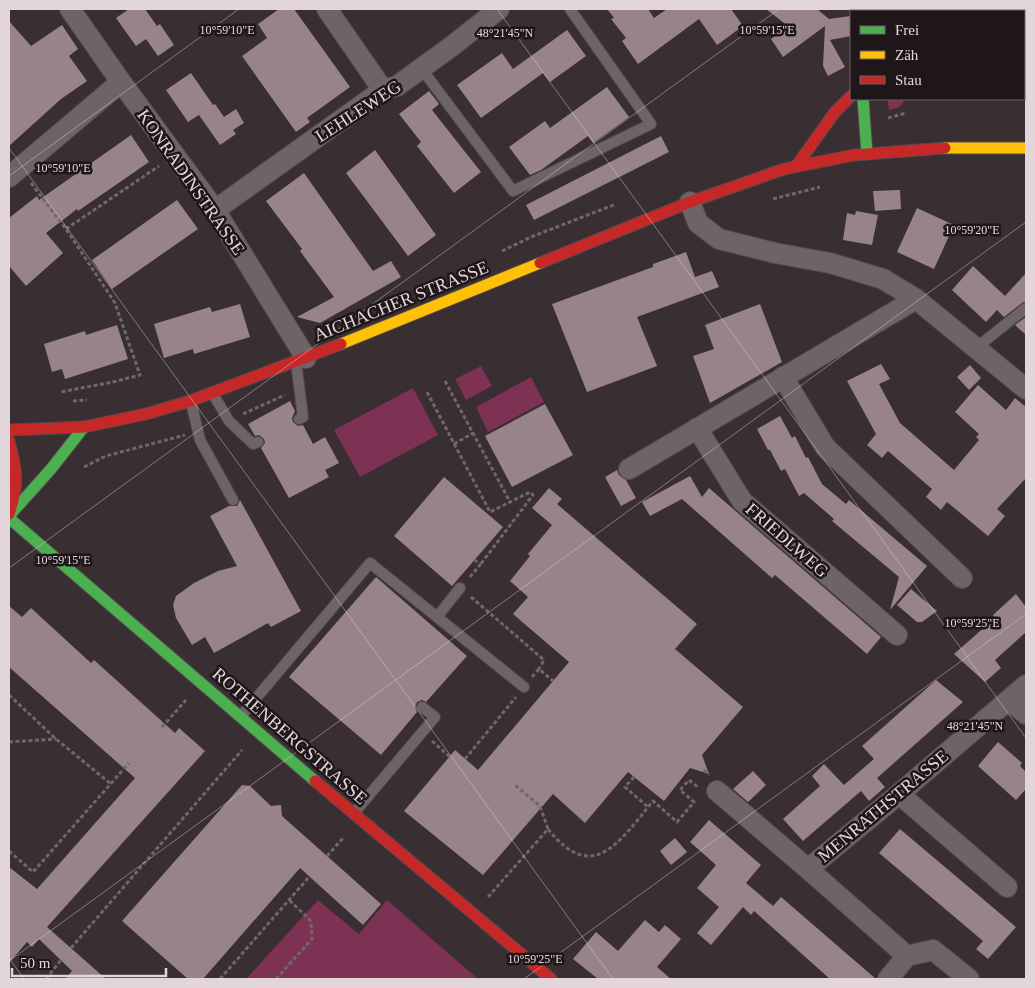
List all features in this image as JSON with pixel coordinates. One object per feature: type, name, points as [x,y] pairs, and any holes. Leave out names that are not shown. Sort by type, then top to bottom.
[{"type":"main road","points":[[797,165],[835,112],[850,97]]},
{"type":"main road","points":[[864,100],[867,154]]},
{"type":"main road","name":"AICHACHER STRASSE","points":[[9,430],[84,427],[146,414],[190,401],[301,360],[690,202],[797,165],[867,154],[953,148],[1026,148]]},
{"type":"main road","points":[[9,516],[51,469],[84,427]]},
{"type":"main road","points":[[9,441],[18,475],[16,493],[9,516]]},
{"type":"main road","name":"ROTHENBERGSTRASSE","points":[[9,516],[353,814],[551,979]]},
{"type":"street","name":"KONRADINSTRASSE","points":[[70,9],[215,210],[301,360]]},
{"type":"street","points":[[327,9],[383,90]]},
{"type":"street","name":"LEHLEWEG","points":[[215,210],[383,90],[397,86],[499,9]]},
{"type":"street","points":[[14,172],[121,82]]},
{"type":"street","points":[[690,202],[698,223],[719,239],[830,264],[884,279],[916,299],[1026,389]]},
{"type":"street","points":[[629,469],[916,299]]},
{"type":"street","points":[[783,378],[825,447],[962,578]]},
{"type":"street","name":"FRIEDLWEG","points":[[697,428],[742,501],[896,635]]},
{"type":"street","name":"MENRATHSTRASSE","points":[[808,869],[1026,685]]},
{"type":"street","points":[[1009,700],[1026,714]]},
{"type":"street","points":[[717,791],[907,956]]},
{"type":"street","points":[[899,794],[1007,887]]},
{"type":"street","points":[[888,979],[907,956],[933,950],[969,979]]},
{"type":"lane","points":[[421,68],[513,191],[652,124],[570,9]]},
{"type":"lane","points":[[976,348],[1026,308]]},
{"type":"lane","points":[[299,419],[303,417],[301,360]]},
{"type":"lane","points":[[212,393],[229,420],[253,444],[258,442]]},
{"type":"lane","points":[[190,401],[200,440],[233,500]]},
{"type":"lane","points":[[241,716],[370,563],[524,687]]},
{"type":"lane","points":[[437,617],[460,588]]},
{"type":"lane","points":[[353,814],[435,717],[422,707]]},
{"type":"path","points":[[66,229],[175,155]]},
{"type":"path","points":[[14,172],[66,229],[115,304],[140,375],[60,392]]},
{"type":"path","points":[[445,381],[510,502]]},
{"type":"path","points":[[427,392],[490,512],[530,492],[533,495],[480,565],[460,588],[544,660],[538,669]]},
{"type":"path","points":[[454,444],[473,434]]},
{"type":"path","points":[[475,560],[480,565]]},
{"type":"path","points":[[162,726],[201,682]]},
{"type":"path","points":[[9,695],[56,739],[111,784]]},
{"type":"path","points":[[465,759],[496,722]]},
{"type":"path","points":[[71,948],[258,731]]},
{"type":"path","points":[[9,742],[56,739]]},
{"type":"path","points":[[440,749],[450,757]]},
{"type":"path","points":[[9,851],[33,872],[129,763]]},
{"type":"path","points":[[634,776],[625,787],[648,807]]},
{"type":"path","points":[[516,785],[540,806],[548,829],[557,842],[571,852],[588,857],[606,852],[653,802],[677,822],[694,802],[680,790],[689,780],[692,783]]},
{"type":"path","points":[[473,915],[548,829]]},
{"type":"path","points":[[220,979],[309,876]]},
{"type":"path","points":[[276,979],[312,939],[311,921],[288,899]]},
{"type":"path","points":[[46,979],[62,960]]},
{"type":"shaded area","points":[[887,100],[904,100],[897,108],[889,110]]},
{"type":"shaded area","points":[[481,366],[492,386],[466,400],[455,379]]},
{"type":"shaded area","points":[[531,377],[544,402],[488,432],[476,407]]},
{"type":"shaded area","points":[[413,388],[438,435],[360,477],[334,430]]},
{"type":"shaded area","points":[[318,900],[359,934],[387,900],[478,979],[246,979]]},
{"type":"building","points":[[129,9],[145,9],[157,26],[160,24],[174,45],[158,56],[146,39],[136,46],[116,18]]},
{"type":"building","points":[[279,9],[294,9],[350,87],[307,118],[310,122],[296,132],[242,56],[267,38],[258,24]]},
{"type":"building","points":[[607,9],[648,9],[654,18],[667,9],[731,9],[743,26],[717,45],[699,19],[638,64],[622,41],[626,38],[611,19],[614,18]]},
{"type":"building","points":[[766,9],[817,9],[829,19],[850,16],[850,36],[830,40],[845,67],[828,76],[823,66],[825,26],[783,57],[771,39],[788,26]]},
{"type":"building","points":[[9,21],[31,46],[62,25],[78,49],[69,56],[87,81],[61,99],[9,146]]},
{"type":"building","points":[[567,30],[586,56],[550,82],[543,73],[481,118],[457,85],[502,53],[513,69]]},
{"type":"building","points":[[191,73],[213,105],[215,104],[224,117],[236,109],[244,123],[233,130],[236,134],[220,145],[199,115],[188,122],[166,90]]},
{"type":"building","points":[[607,87],[629,117],[593,143],[588,136],[541,170],[530,175],[509,147],[545,121],[550,128]]},
{"type":"building","points":[[429,91],[439,104],[432,110],[481,172],[454,193],[417,146],[421,142],[399,114]]},
{"type":"building","points":[[131,135],[149,162],[78,211],[77,209],[46,233],[63,253],[26,286],[9,266],[9,218],[37,196],[39,200]]},
{"type":"building","points":[[661,136],[669,152],[534,220],[526,205]]},
{"type":"building","points":[[375,150],[436,235],[408,256],[346,173]]},
{"type":"building","points":[[304,173],[373,271],[391,261],[401,277],[320,323],[297,317],[334,297],[300,251],[302,249],[266,201]]},
{"type":"building","points":[[900,190],[901,209],[875,211],[873,191]]},
{"type":"building","points":[[177,200],[198,229],[112,289],[92,260]]},
{"type":"building","points":[[917,208],[954,225],[934,269],[897,252]]},
{"type":"building","points":[[856,211],[878,215],[872,245],[843,240],[847,213],[855,215]]},
{"type":"building","points":[[686,252],[695,277],[712,271],[719,287],[637,317],[657,366],[587,392],[552,304],[653,267],[653,264]]},
{"type":"building","points":[[973,266],[1005,296],[1026,273],[1026,301],[1004,317],[997,310],[986,322],[952,290]]},
{"type":"building","points":[[240,304],[250,337],[194,354],[193,349],[164,358],[154,324],[210,307],[212,312]]},
{"type":"building","points":[[760,304],[782,362],[710,403],[693,356],[714,349],[705,325]]},
{"type":"building","points":[[1026,317],[1026,335],[1015,325]]},
{"type":"building","points":[[117,325],[128,359],[65,379],[62,369],[52,372],[44,344],[85,331],[86,335]]},
{"type":"building","points":[[881,364],[890,379],[879,384],[900,423],[954,470],[979,440],[976,437],[979,434],[955,412],[978,385],[1006,410],[1015,398],[1026,407],[1026,478],[997,509],[1005,516],[988,536],[947,502],[941,510],[926,497],[932,489],[888,451],[882,458],[867,445],[876,434],[847,381]]},
{"type":"building","points":[[970,365],[981,378],[969,390],[957,377]]},
{"type":"building","points":[[290,401],[295,411],[292,418],[293,422],[298,426],[303,425],[313,444],[325,437],[339,463],[325,470],[329,477],[289,498],[261,448],[265,443],[264,439],[259,435],[255,436],[248,424]]},
{"type":"building","points":[[545,404],[573,455],[512,487],[485,436]]},
{"type":"building","points":[[780,416],[792,438],[795,436],[806,458],[808,457],[822,484],[846,504],[849,500],[927,566],[890,610],[899,577],[832,521],[834,519],[804,493],[799,496],[785,469],[781,471],[770,450],[768,450],[757,429]]},
{"type":"building","points":[[617,470],[619,475],[626,480],[636,498],[621,506],[605,477]]},
{"type":"building","points":[[690,476],[702,497],[709,488],[881,637],[867,654],[775,575],[772,578],[682,499],[650,516],[642,502]]},
{"type":"building","points":[[444,477],[503,527],[452,586],[394,536]]},
{"type":"building","points":[[549,488],[562,499],[557,504],[697,624],[675,649],[743,707],[702,755],[709,774],[690,768],[664,801],[628,772],[585,823],[553,794],[483,875],[404,811],[455,750],[478,770],[569,662],[513,614],[528,597],[510,581],[530,556],[528,554],[552,525],[532,508]]},
{"type":"building","points":[[240,500],[301,611],[271,627],[268,623],[214,653],[205,637],[192,645],[176,618],[173,605],[176,596],[194,583],[218,571],[237,566],[210,516],[229,506],[237,506]]},
{"type":"building","points":[[376,577],[467,656],[426,702],[422,700],[417,702],[415,707],[417,712],[381,755],[289,677]]},
{"type":"building","points":[[911,589],[937,611],[922,622],[917,622],[897,605]]},
{"type":"building","points":[[1016,594],[1026,607],[1026,632],[995,660],[1001,668],[985,682],[954,654],[995,618],[993,615]]},
{"type":"building","points":[[9,606],[22,617],[31,608],[91,663],[94,660],[175,733],[179,728],[205,751],[47,927],[106,979],[65,979],[72,971],[39,939],[32,947],[27,942],[9,963],[9,867],[37,889],[135,778],[9,667]]},
{"type":"building","points":[[936,680],[963,702],[877,778],[885,787],[869,801],[861,791],[803,841],[783,819],[820,786],[812,776],[824,764],[844,785],[874,759],[862,746]]},
{"type":"building","points":[[998,742],[1022,763],[1020,766],[1026,772],[1026,789],[1016,800],[978,766]]},
{"type":"building","points":[[753,771],[766,785],[748,802],[733,789]]},
{"type":"building","points":[[242,785],[250,786],[271,806],[281,805],[282,816],[381,904],[363,925],[300,868],[203,979],[188,979],[122,921]]},
{"type":"building","points":[[709,820],[761,865],[746,883],[773,906],[781,897],[876,979],[830,979],[754,911],[751,915],[743,907],[711,945],[697,933],[719,907],[697,888],[716,865],[690,842]]},
{"type":"building","points":[[900,829],[1016,927],[988,959],[976,949],[983,941],[879,853]]},
{"type":"building","points":[[675,838],[687,852],[671,865],[660,851]]},
{"type":"building","points":[[645,920],[659,932],[665,925],[681,939],[657,967],[671,979],[598,979],[573,959],[596,932],[618,951]]},
{"type":"traffic: fast","points":[[863,100],[867,154]]},
{"type":"traffic: fast","points":[[9,516],[51,469],[84,427]]},
{"type":"traffic: fast","points":[[9,518],[315,781]]},
{"type":"traffic: slow","points":[[945,148],[1026,148]]},
{"type":"traffic: slow","points":[[341,344],[540,263]]},
{"type":"traffic: jam","points":[[797,165],[835,112],[850,97]]},
{"type":"traffic: jam","points":[[540,263],[690,202],[784,169],[854,155],[945,148]]},
{"type":"traffic: jam","points":[[9,430],[84,427],[146,414],[190,401],[341,344]]},
{"type":"traffic: jam","points":[[9,441],[16,478],[16,486],[9,514]]},
{"type":"traffic: jam","points":[[315,781],[551,979]]}]
